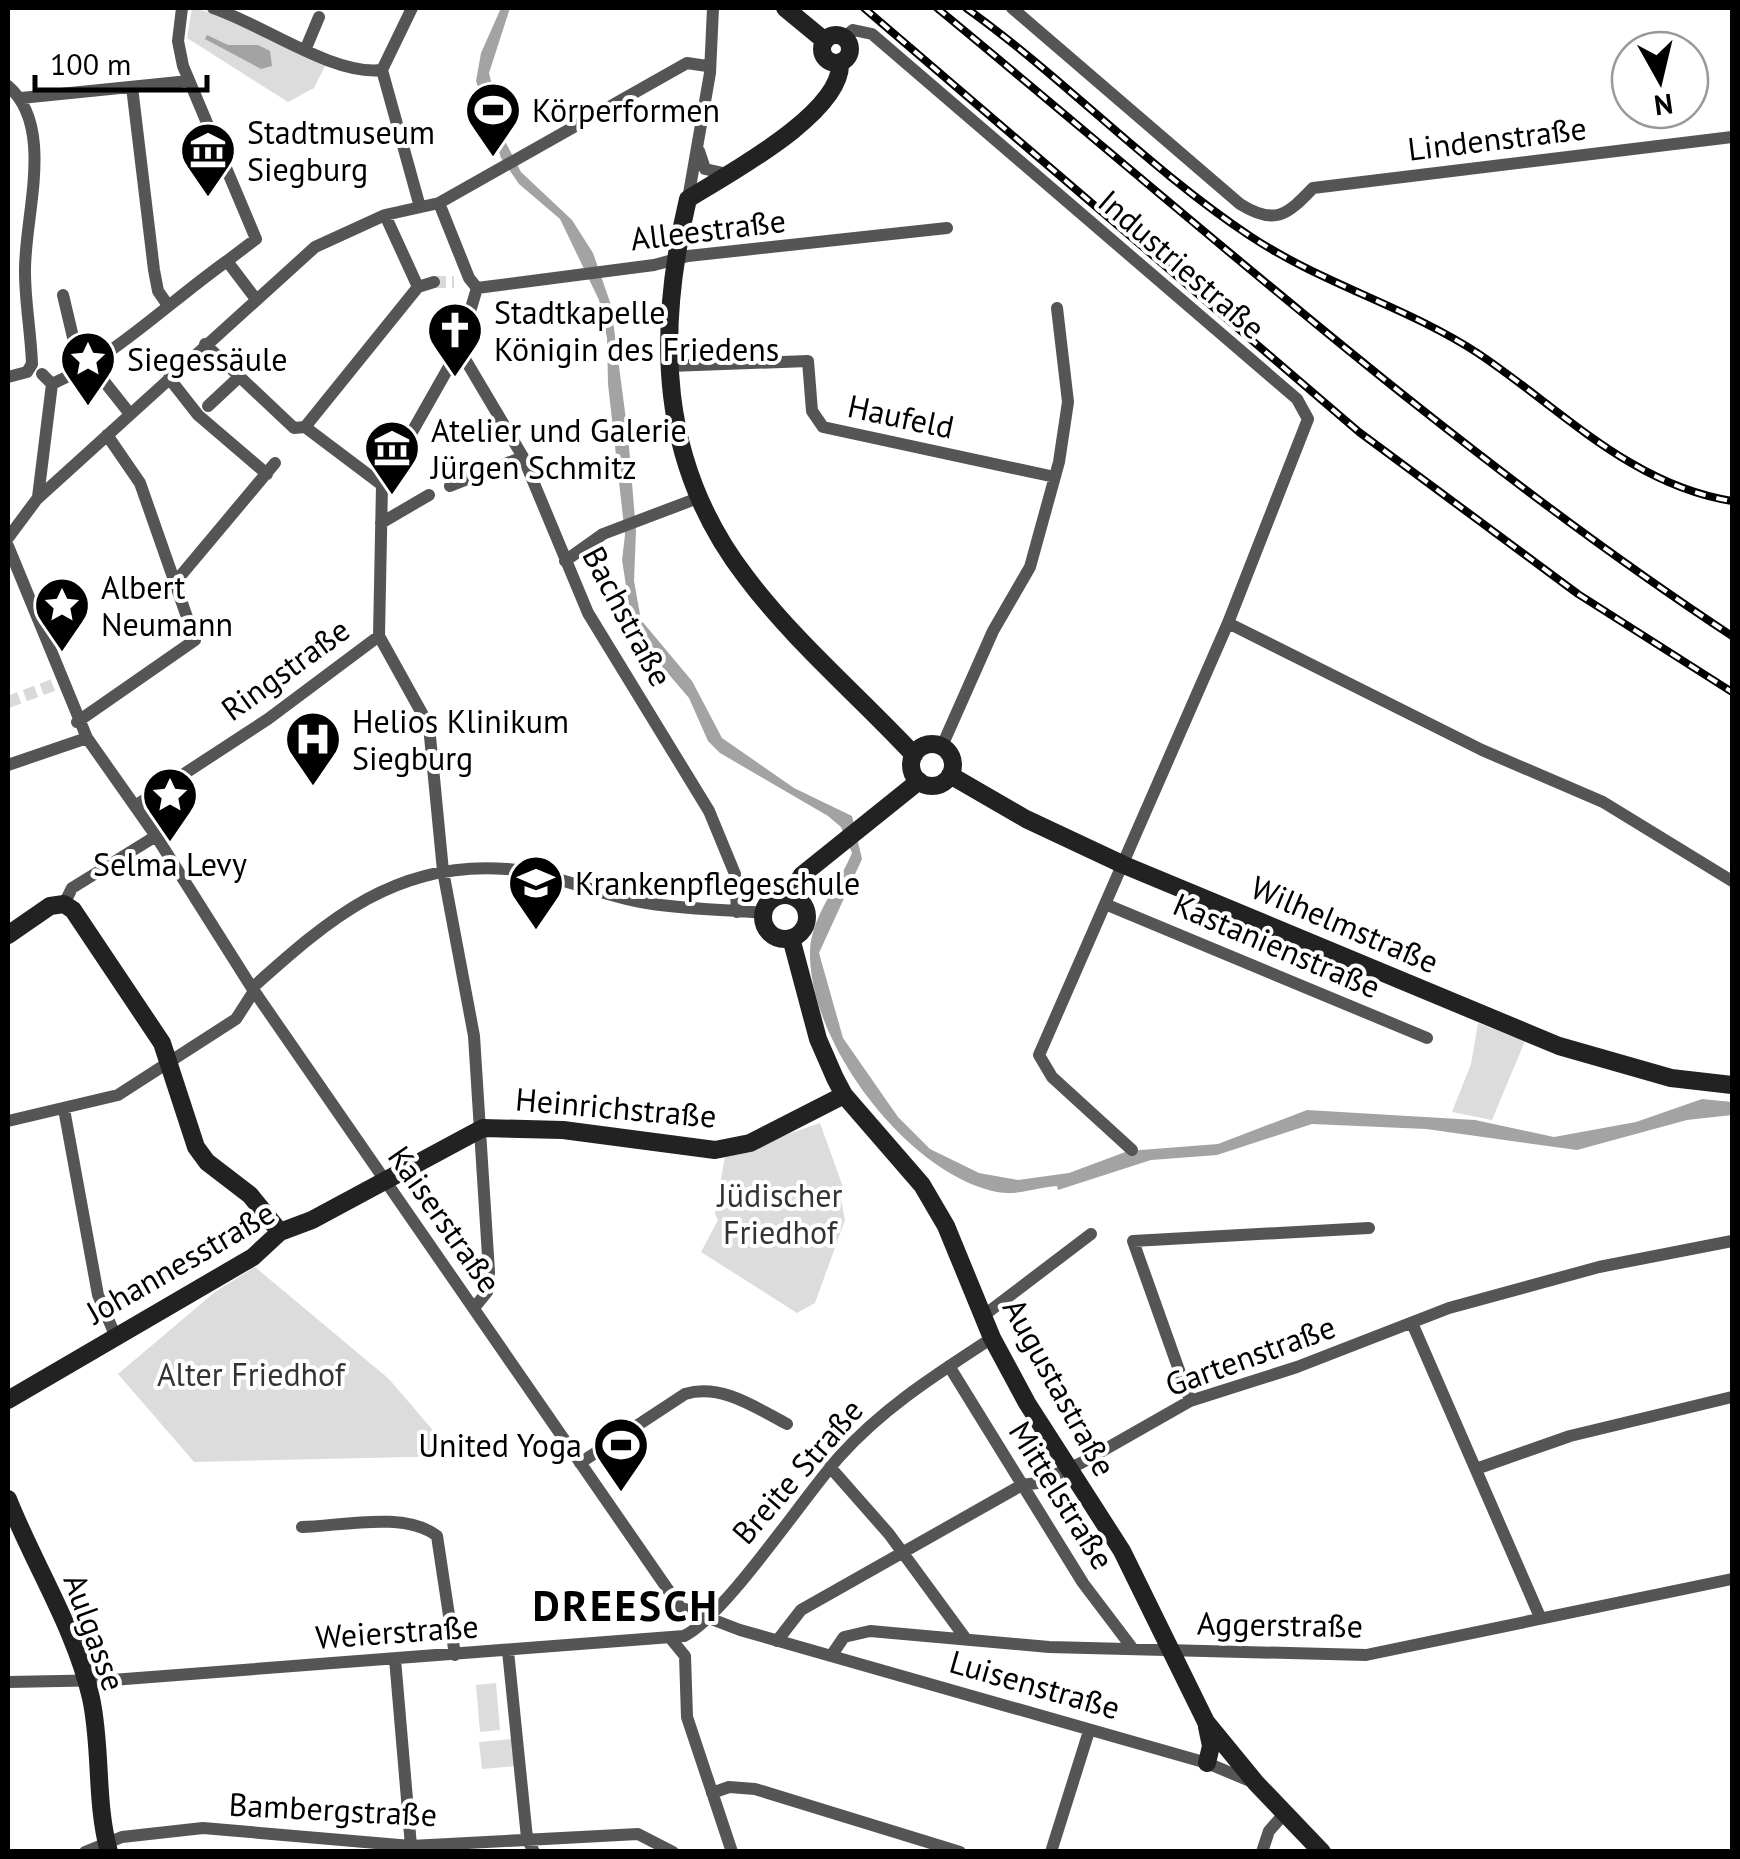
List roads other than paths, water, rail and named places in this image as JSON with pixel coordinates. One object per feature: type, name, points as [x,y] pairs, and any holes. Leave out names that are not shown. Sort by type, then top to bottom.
[{"type":"main road","points":[[785,8],[834,39],[824,56],[840,63],[838,80],[826,98],[748,164],[688,199],[672,260],[670,366],[674,420],[698,498],[746,578],[914,755]]},
{"type":"main road","points":[[929,744],[942,746],[951,756],[950,776],[937,785],[919,781],[912,772],[914,755],[929,744]]},
{"type":"main road","name":"Wilhelmstraße","points":[[950,776],[1026,819],[1124,865],[1559,1046],[1671,1078],[1732,1085]]},
{"type":"main road","points":[[790,896],[802,874],[919,781]]},
{"type":"main road","points":[[790,896],[804,906],[807,918],[802,930],[791,938],[768,930],[764,913],[771,900],[790,896]]},
{"type":"main road","points":[[8,934],[50,906],[64,904],[125,986],[170,1060],[196,1147],[207,1162],[250,1195],[280,1232]]},
{"type":"main road","name":"Augustastraße","points":[[791,938],[818,1039],[844,1095],[922,1186],[946,1226],[992,1338],[1068,1470],[1122,1551],[1206,1722],[1256,1783]]},
{"type":"main road","name":"Heinrichstraße","points":[[384,1179],[483,1128],[564,1130],[716,1150],[750,1143],[844,1095]]},
{"type":"main road","name":"Johannesstraße","points":[[8,1400],[115,1335],[234,1274],[280,1232],[312,1220],[384,1179]]},
{"type":"main road","name":"Aulgasse","points":[[8,1499],[86,1682],[107,1846]]},
{"type":"main road","name":"Augustastraße","points":[[1206,1722],[1211,1746],[1207,1763]]},
{"type":"main road","name":"Luisenstraße","points":[[1256,1783],[1322,1852]]},
{"type":"street","points":[[37,500],[47,379],[86,369],[152,315],[256,240],[189,81],[178,41],[182,8]]},
{"type":"street","points":[[214,8],[359,73],[382,70]]},
{"type":"street","points":[[412,8],[382,70],[420,207]]},
{"type":"street","points":[[688,199],[698,148],[713,8]]},
{"type":"street","name":"Lindenstraße","points":[[1012,8],[1240,204],[1258,215],[1280,218],[1314,188],[1732,137]]},
{"type":"street","points":[[306,48],[319,17]]},
{"type":"street","name":"Industriestraße","points":[[834,39],[860,30],[872,34],[1304,408],[1306,429],[1228,623],[1039,1055],[1052,1077],[1132,1150]]},
{"type":"street","points":[[8,542],[37,500],[84,462],[205,344],[315,247],[385,216],[439,203],[687,62],[707,66]]},
{"type":"street","points":[[22,98],[189,81]]},
{"type":"street","points":[[8,86],[22,98],[34,171],[25,271],[32,359],[27,372],[8,377]]},
{"type":"street","points":[[132,87],[154,270],[158,291],[167,304]]},
{"type":"street","points":[[698,148],[704,168],[728,174]]},
{"type":"street","points":[[439,203],[467,283]]},
{"type":"street","points":[[385,216],[418,287]]},
{"type":"street","name":"Alleestraße","points":[[467,283],[593,272],[946,228]]},
{"type":"street","points":[[226,261],[255,298]]},
{"type":"street","points":[[306,427],[418,287],[434,282]]},
{"type":"street","name":"Ringstraße","points":[[135,806],[268,718],[379,636],[382,485],[458,349],[467,283]]},
{"type":"street","points":[[63,295],[86,369],[130,414]]},
{"type":"street","points":[[146,301],[152,315]]},
{"type":"street","points":[[942,746],[993,631],[1030,567],[1055,477],[1068,402],[1057,308]]},
{"type":"street","points":[[205,344],[294,428],[306,427],[382,485]]},
{"type":"street","name":"Bachstraße","points":[[458,349],[523,457],[588,613],[708,811],[735,874],[737,912]]},
{"type":"street","name":"Haufeld","points":[[670,366],[808,361],[812,411],[823,427],[1055,477]]},
{"type":"street","points":[[169,378],[198,416],[271,468],[177,580]]},
{"type":"street","points":[[208,406],[238,378]]},
{"type":"street","points":[[77,722],[195,640],[140,482],[107,436]]},
{"type":"street","points":[[505,464],[523,457]]},
{"type":"street","points":[[450,486],[478,474]]},
{"type":"street","points":[[381,524],[429,495]]},
{"type":"street","points":[[565,561],[621,526],[698,498]]},
{"type":"street","name":"Kaiserstraße","points":[[8,542],[77,722],[87,738],[156,836],[253,989],[680,1606],[705,1618]]},
{"type":"street","points":[[1228,623],[1482,750],[1603,802],[1732,882]]},
{"type":"street","points":[[379,636],[429,726],[443,871],[474,1036],[483,1128],[488,1283],[483,1300],[474,1308]]},
{"type":"street","points":[[8,765],[87,738]]},
{"type":"street","points":[[64,904],[72,888],[156,836]]},
{"type":"street","points":[[8,1121],[118,1095],[236,1020],[253,989],[330,920],[390,884],[443,871],[508,869],[641,902],[764,913]]},
{"type":"street","name":"Kastanienstraße","points":[[1105,904],[1428,1038]]},
{"type":"street","points":[[64,1109],[98,1295],[115,1335]]},
{"type":"street","points":[[1190,1401],[1133,1241],[1369,1228]]},
{"type":"street","points":[[983,1316],[1092,1234]]},
{"type":"street","name":"Gartenstraße","points":[[777,1642],[801,1610],[1022,1485],[1068,1470],[1190,1401],[1298,1368],[1475,1300],[1599,1267],[1732,1241]]},
{"type":"street","points":[[1412,1323],[1540,1618]]},
{"type":"street","name":"Breite Straße","points":[[705,1618],[866,1428],[992,1338]]},
{"type":"street","name":"Mittelstraße","points":[[950,1366],[1083,1584],[1132,1649]]},
{"type":"street","points":[[580,1463],[684,1394],[704,1388],[746,1402],[787,1424]]},
{"type":"street","points":[[1476,1470],[1570,1436],[1732,1397]]},
{"type":"street","points":[[830,1468],[902,1552],[966,1639]]},
{"type":"street","points":[[302,1527],[402,1524],[428,1529],[437,1536],[455,1655]]},
{"type":"street","name":"Aggerstraße","points":[[832,1656],[844,1637],[858,1632],[1132,1649],[1366,1656],[1732,1579]]},
{"type":"street","name":"Weierstraße","points":[[8,1682],[86,1682],[671,1639],[690,1633],[705,1618]]},
{"type":"street","name":"Luisenstraße","points":[[705,1618],[777,1642],[1207,1763],[1256,1783]]},
{"type":"street","points":[[671,1639],[684,1656],[687,1717],[732,1852]]},
{"type":"street","points":[[508,1651],[530,1845]]},
{"type":"street","points":[[394,1659],[411,1846]]},
{"type":"street","points":[[1052,1852],[1090,1731]]},
{"type":"street","points":[[712,1793],[729,1787],[755,1789],[960,1852]]},
{"type":"street","points":[[1262,1852],[1269,1831],[1284,1814]]},
{"type":"street","name":"Bambergstraße","points":[[85,1852],[202,1828],[411,1846],[530,1845],[638,1834],[672,1852]]},
{"type":"tunnel","points":[[434,282],[454,282]]},
{"type":"tunnel","points":[[8,702],[61,682]]},
{"type":"railway","points":[[864,8],[1359,432],[1578,594],[1732,692]]},
{"type":"railway","points":[[937,8],[1426,412],[1628,565],[1732,636]]},
{"type":"railway","points":[[966,8],[1177,182],[1250,236],[1306,268],[1452,337],[1629,462],[1695,492],[1732,501]]},
{"type":"place","name":"Körperformen","points":[[493,159]]},
{"type":"place","name":"Stadtmuseum Siegburg","points":[[208,199]]},
{"type":"place","name":"Stadtkapelle Königin des Friedens","points":[[455,379]]},
{"type":"place","name":"Siegessäule","points":[[88,408]]},
{"type":"place","name":"Atelier und Galerie Jürgen Schmitz","points":[[392,497]]},
{"type":"place","name":"Albert Neumann","points":[[62,654]]},
{"type":"place","name":"Helios Klinikum Siegburg","points":[[313,788]]},
{"type":"place","name":"Selma Levy","points":[[170,844]]},
{"type":"place","name":"Krankenpflegeschule","points":[[536,932]]},
{"type":"place","name":"United Yoga","points":[[621,1494]]},
{"type":"district","name":"DREESCH","points":[[626,1605]]},
{"type":"park label","name":"Jüdischer Friedhof","points":[[780,1214]]},
{"type":"park label","name":"Alter Friedhof","points":[[251,1374]]}]
